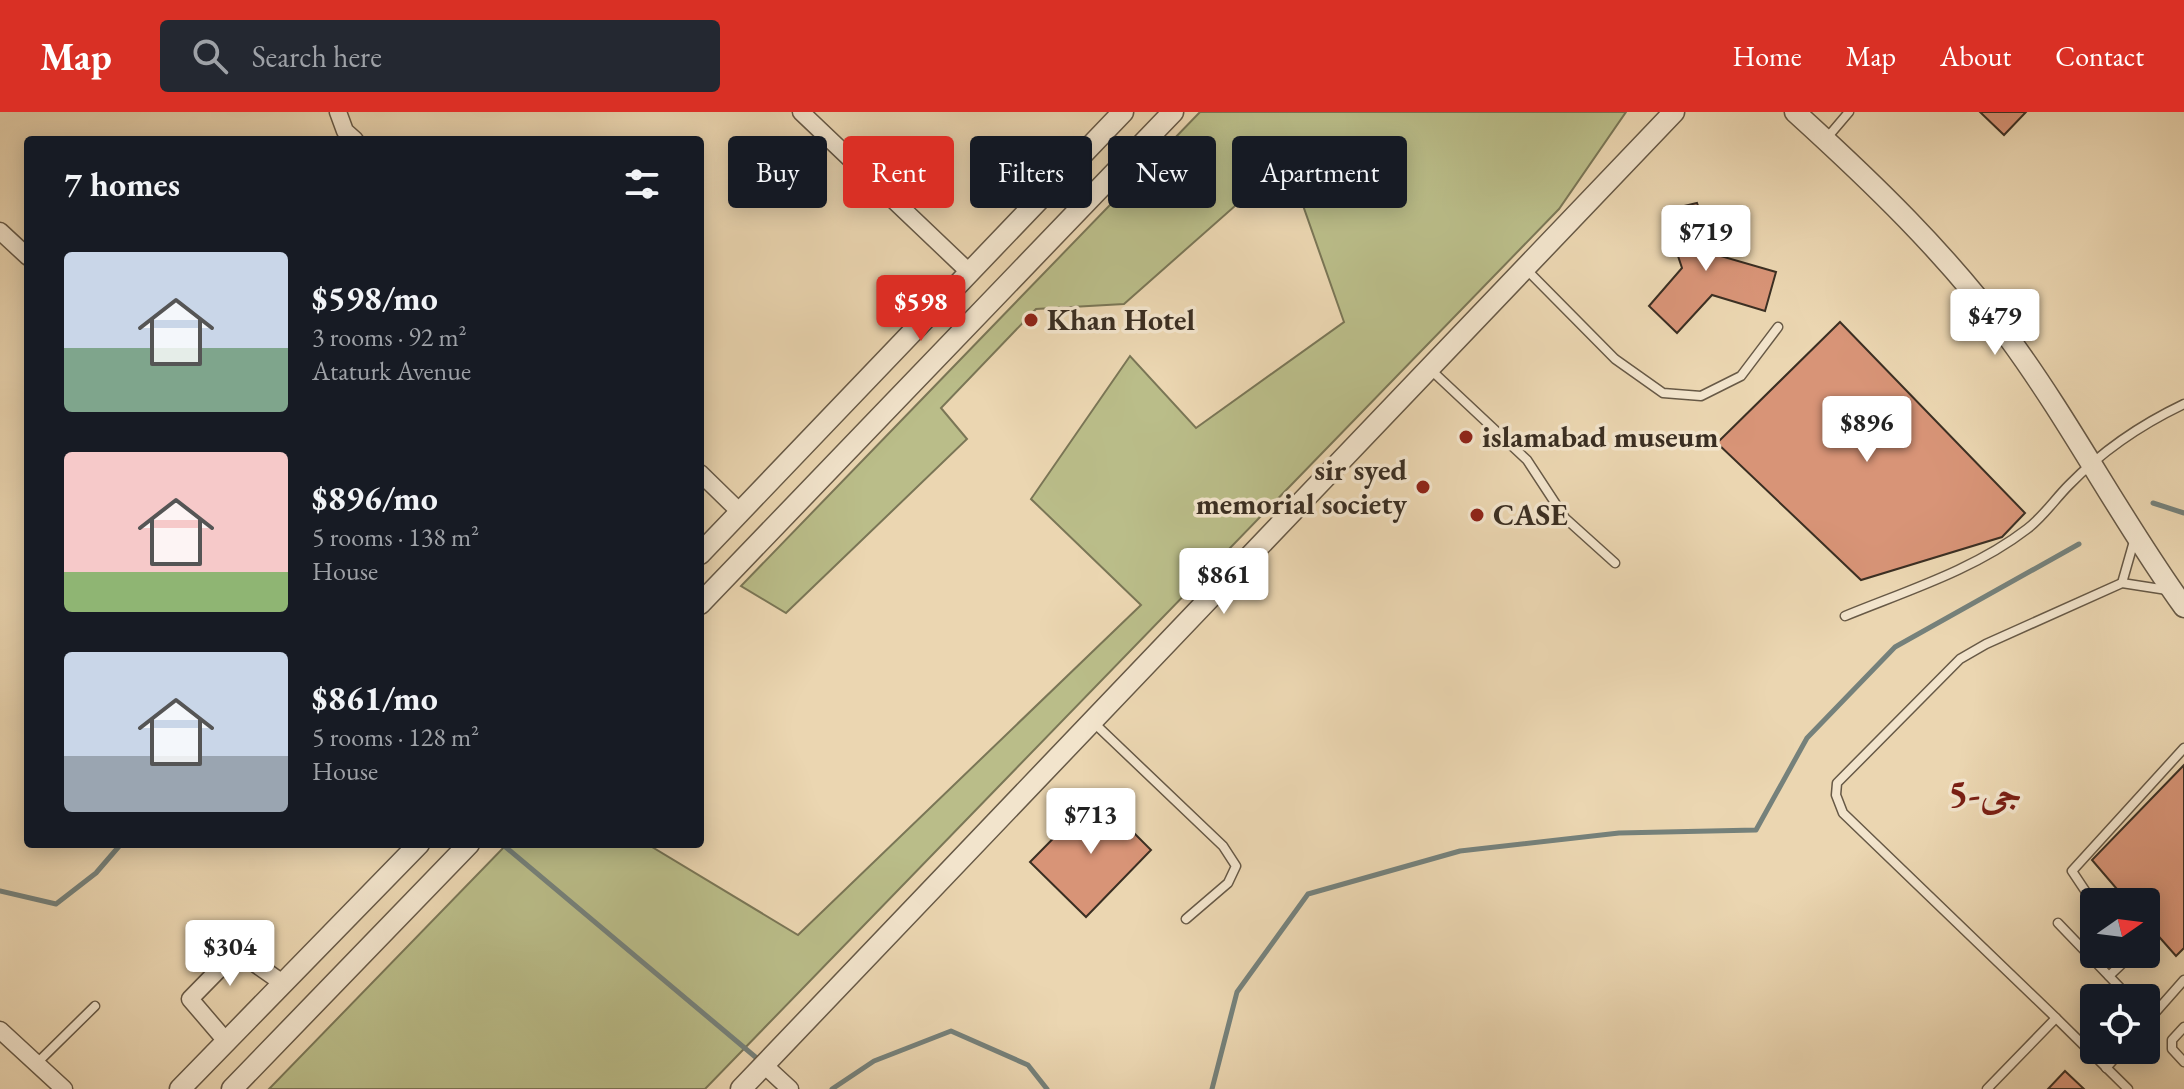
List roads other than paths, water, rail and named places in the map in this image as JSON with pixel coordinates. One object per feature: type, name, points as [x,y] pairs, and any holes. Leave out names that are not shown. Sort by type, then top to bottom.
[{"type":"street","points":[[338,112],[345,131],[351,136]]},
{"type":"street","points":[[801,112],[968,271]]},
{"type":"street","points":[[704,550],[1123,112]]},
{"type":"street","points":[[704,591],[1173,112]]},
{"type":"street","points":[[741,1089],[1431,370],[1674,112]]},
{"type":"street","points":[[1795,112],[1889,199],[1957,271],[2009,339],[2092,463],[2135,538],[2178,599]]},
{"type":"street","points":[[0,231],[24,253]]},
{"type":"street","points":[[704,477],[740,512]]},
{"type":"street","points":[[180,1089],[415,848]]},
{"type":"street","points":[[232,1089],[465,848]]},
{"type":"street","points":[[226,1041],[190,999],[237,951],[284,984]]},
{"type":"street","points":[[0,1030],[64,1089]]},
{"type":"street","points":[[764,1065],[790,1089]]},
{"type":"lane","points":[[1825,140],[1849,112]]},
{"type":"lane","points":[[1525,269],[1615,359],[1663,393],[1701,396],[1741,376],[1778,327]]},
{"type":"lane","points":[[1431,370],[1527,460],[1565,518],[1615,563]]},
{"type":"lane","points":[[1845,616],[1977,561],[2007,543],[2030,527],[2092,463],[2154,418],[2184,404]]},
{"type":"lane","points":[[2122,583],[2135,538]]},
{"type":"lane","points":[[2080,1042],[1843,813],[1836,795],[1837,783],[1960,659],[1986,644],[2122,583],[2178,599]]},
{"type":"lane","points":[[1092,721],[1223,846],[1236,866],[1228,883],[1186,919]]},
{"type":"lane","points":[[2083,888],[2072,871],[2184,748]]},
{"type":"lane","points":[[2058,923],[2117,984]]},
{"type":"lane","points":[[2109,976],[2117,968]]},
{"type":"lane","points":[[2160,1007],[2184,980]]},
{"type":"lane","points":[[37,1063],[95,1006]]},
{"type":"lane","points":[[1987,1089],[2056,1018]]},
{"type":"lane","points":[[2184,1027],[2172,1040],[2172,1049],[2184,1062]]},
{"type":"lane","points":[[2102,1064],[2128,1089]]},
{"type":"lane","points":[[2106,1068],[2110,1064]]},
{"type":"waterway","points":[[2153,503],[2184,513]]},
{"type":"waterway","points":[[1212,1089],[1237,992],[1308,894],[1460,851],[1619,833],[1756,830],[1807,738],[1895,647],[2079,544]]},
{"type":"waterway","points":[[0,891],[56,904],[96,873],[118,848]]},
{"type":"waterway","points":[[507,848],[759,1060]]},
{"type":"waterway","points":[[832,1089],[874,1061],[951,1031],[1028,1065],[1047,1089]]},
{"type":"place","name":"Khan Hotel","points":[[1031,320]]},
{"type":"place","name":"islamabad museum","points":[[1466,437]]},
{"type":"place","name":"sir syed memorial society","points":[[1423,487]]},
{"type":"place","name":"CASE","points":[[1477,515]]},
{"type":"district","name":"جی-5","points":[[1985,794]]}]
